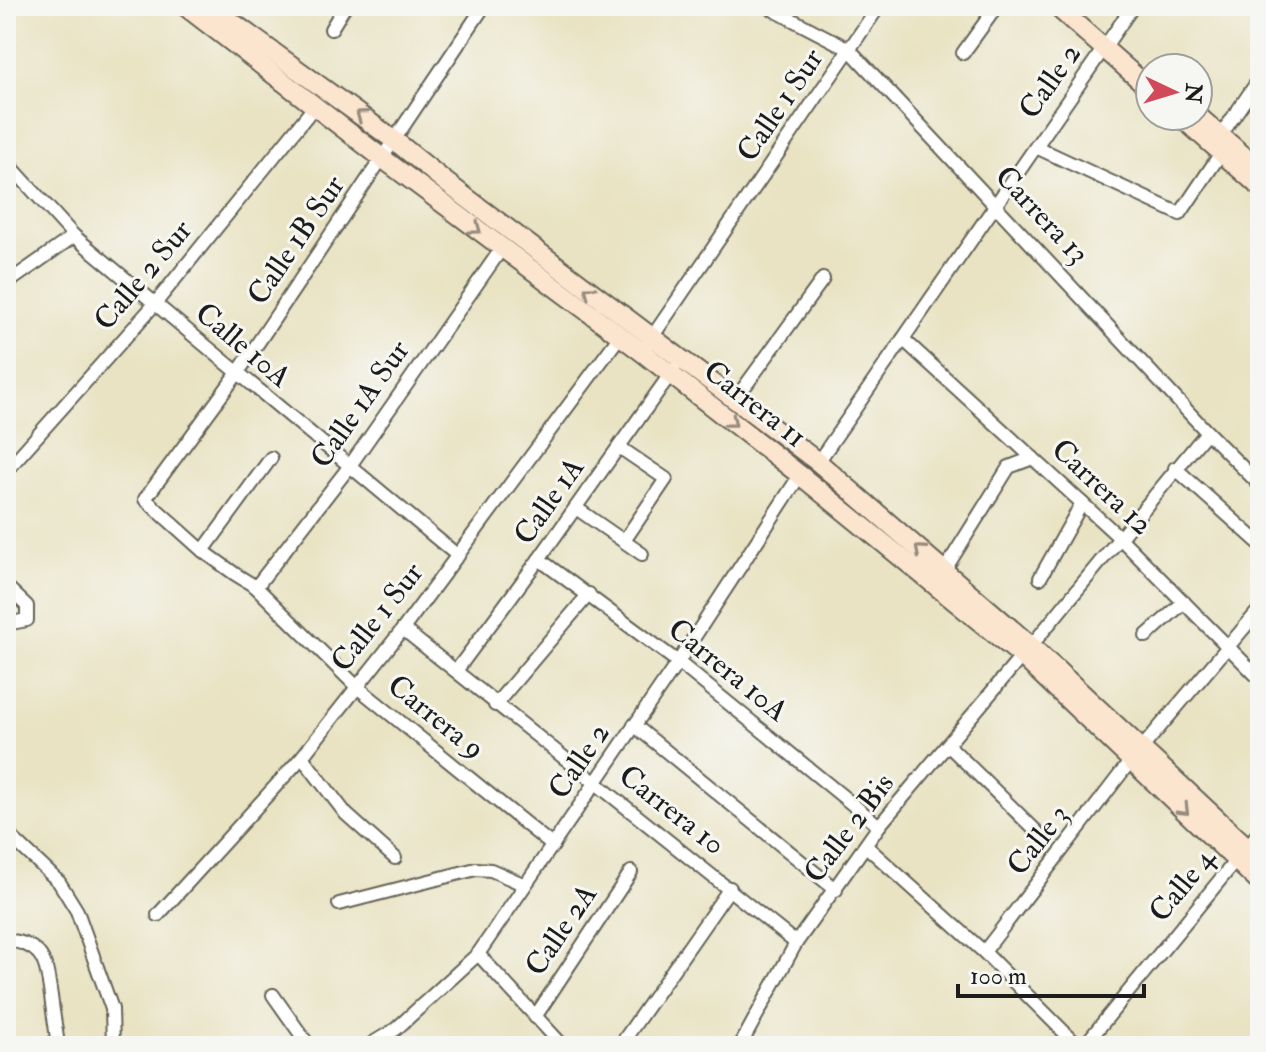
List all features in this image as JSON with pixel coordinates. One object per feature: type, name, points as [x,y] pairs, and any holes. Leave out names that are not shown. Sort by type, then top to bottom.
[{"type":"main road","name":"Carrera 11","points":[[185,6],[229,19],[314,107],[620,336],[646,345]]},
{"type":"main road","name":"Carrera 11","points":[[210,6],[394,140],[675,367],[800,475],[1026,651]]},
{"type":"main road","points":[[1056,6],[1134,63]]},
{"type":"main road","points":[[1071,6],[1134,72]]},
{"type":"main road","points":[[1203,132],[1260,170]]},
{"type":"main road","points":[[1211,132],[1260,187]]},
{"type":"main road","name":"Carrera 11","points":[[675,367],[735,400],[818,462],[944,571],[1247,856],[1260,883]]},
{"type":"street","points":[[331,29],[345,6]]},
{"type":"street","name":"Calle 1B Sur","points":[[145,499],[237,374],[484,6]]},
{"type":"street","name":"Carrera 13","points":[[766,6],[849,49],[1260,485]]},
{"type":"street","name":"Calle 1 Sur","points":[[646,345],[879,6]]},
{"type":"street","points":[[963,53],[997,6]]},
{"type":"street","name":"Calle 2","points":[[818,462],[1133,6]]},
{"type":"street","points":[[1036,147],[1180,214],[1260,78]]},
{"type":"street","name":"Calle 2 Sur","points":[[6,471],[154,305],[314,107]]},
{"type":"street","name":"Calle 10A","points":[[6,161],[74,236],[458,556]]},
{"type":"street","points":[[6,284],[74,236]]},
{"type":"street","name":"Calle 1A Sur","points":[[256,587],[349,467],[502,248]]},
{"type":"street","points":[[735,400],[823,279]]},
{"type":"street","name":"Calle 1 Sur","points":[[158,915],[302,757],[403,629],[620,336]]},
{"type":"street","name":"Carrera 12","points":[[903,339],[1119,537],[1260,679]]},
{"type":"street","name":"Calle 1A","points":[[456,671],[675,367]]},
{"type":"street","name":"Calle 2 Bis","points":[[740,1046],[796,943],[879,826],[1207,432]]},
{"type":"street","points":[[619,447],[666,479],[624,541]]},
{"type":"street","points":[[203,551],[271,458]]},
{"type":"street","points":[[944,571],[1009,467],[1033,458]]},
{"type":"street","points":[[1175,468],[1260,544]]},
{"type":"street","name":"Calle 2","points":[[368,1046],[396,1029],[478,954],[678,662],[800,475]]},
{"type":"street","name":"Carrera 9","points":[[145,499],[203,551],[256,587],[356,686],[553,846]]},
{"type":"street","points":[[1040,578],[1082,503]]},
{"type":"street","points":[[576,508],[642,554]]},
{"type":"street","name":"Carrera 10A","points":[[539,559],[678,662],[879,826]]},
{"type":"street","points":[[6,586],[27,606],[27,620],[6,624]]},
{"type":"street","points":[[495,705],[589,594]]},
{"type":"street","points":[[1146,636],[1184,602]]},
{"type":"street","name":"Calle 3","points":[[984,952],[1136,754],[1260,609]]},
{"type":"street","name":"Carrera 10","points":[[403,629],[796,943]]},
{"type":"street","points":[[634,725],[836,890]]},
{"type":"street","points":[[948,745],[1037,832]]},
{"type":"street","points":[[302,757],[346,814],[395,858]]},
{"type":"street","name":"Calle 4","points":[[1084,1046],[1247,856],[1260,831]]},
{"type":"street","points":[[6,832],[59,882],[77,911],[112,1009],[113,1046]]},
{"type":"street","points":[[866,846],[984,952],[1078,1046]]},
{"type":"street","points":[[339,904],[476,869],[491,870],[525,885]]},
{"type":"street","name":"Calle 2A","points":[[535,1017],[631,872]]},
{"type":"street","points":[[624,1040],[730,888]]},
{"type":"street","points":[[6,940],[34,948],[46,962],[58,1046]]},
{"type":"street","points":[[478,954],[563,1046]]},
{"type":"street","points":[[273,995],[309,1046]]}]
